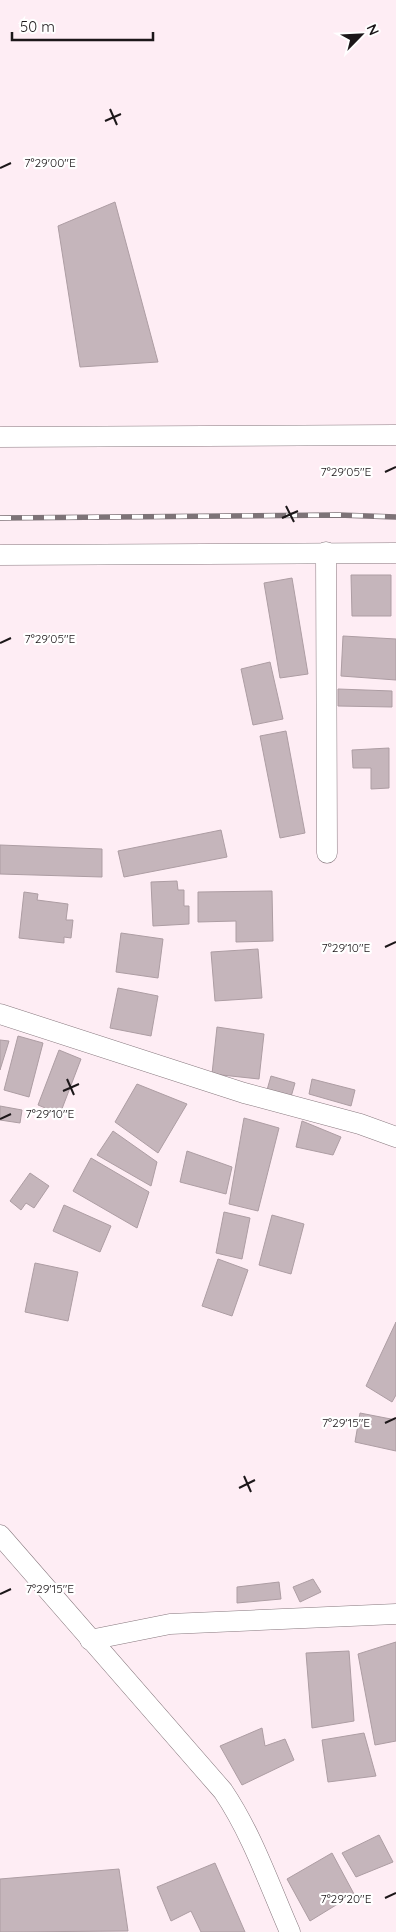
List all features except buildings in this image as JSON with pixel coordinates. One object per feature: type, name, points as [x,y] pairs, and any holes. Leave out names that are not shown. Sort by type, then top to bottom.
[{"type":"street","points":[[0,437],[396,435]]},
{"type":"street","points":[[326,552],[327,853]]},
{"type":"street","points":[[0,555],[396,553]]},
{"type":"street","points":[[0,1014],[244,1093],[360,1124],[396,1137]]},
{"type":"street","points":[[0,1535],[223,1791],[248,1834],[290,1932]]},
{"type":"street","points":[[90,1640],[170,1624],[396,1614]]},
{"type":"railway","points":[[0,518],[338,515],[396,517]]}]
